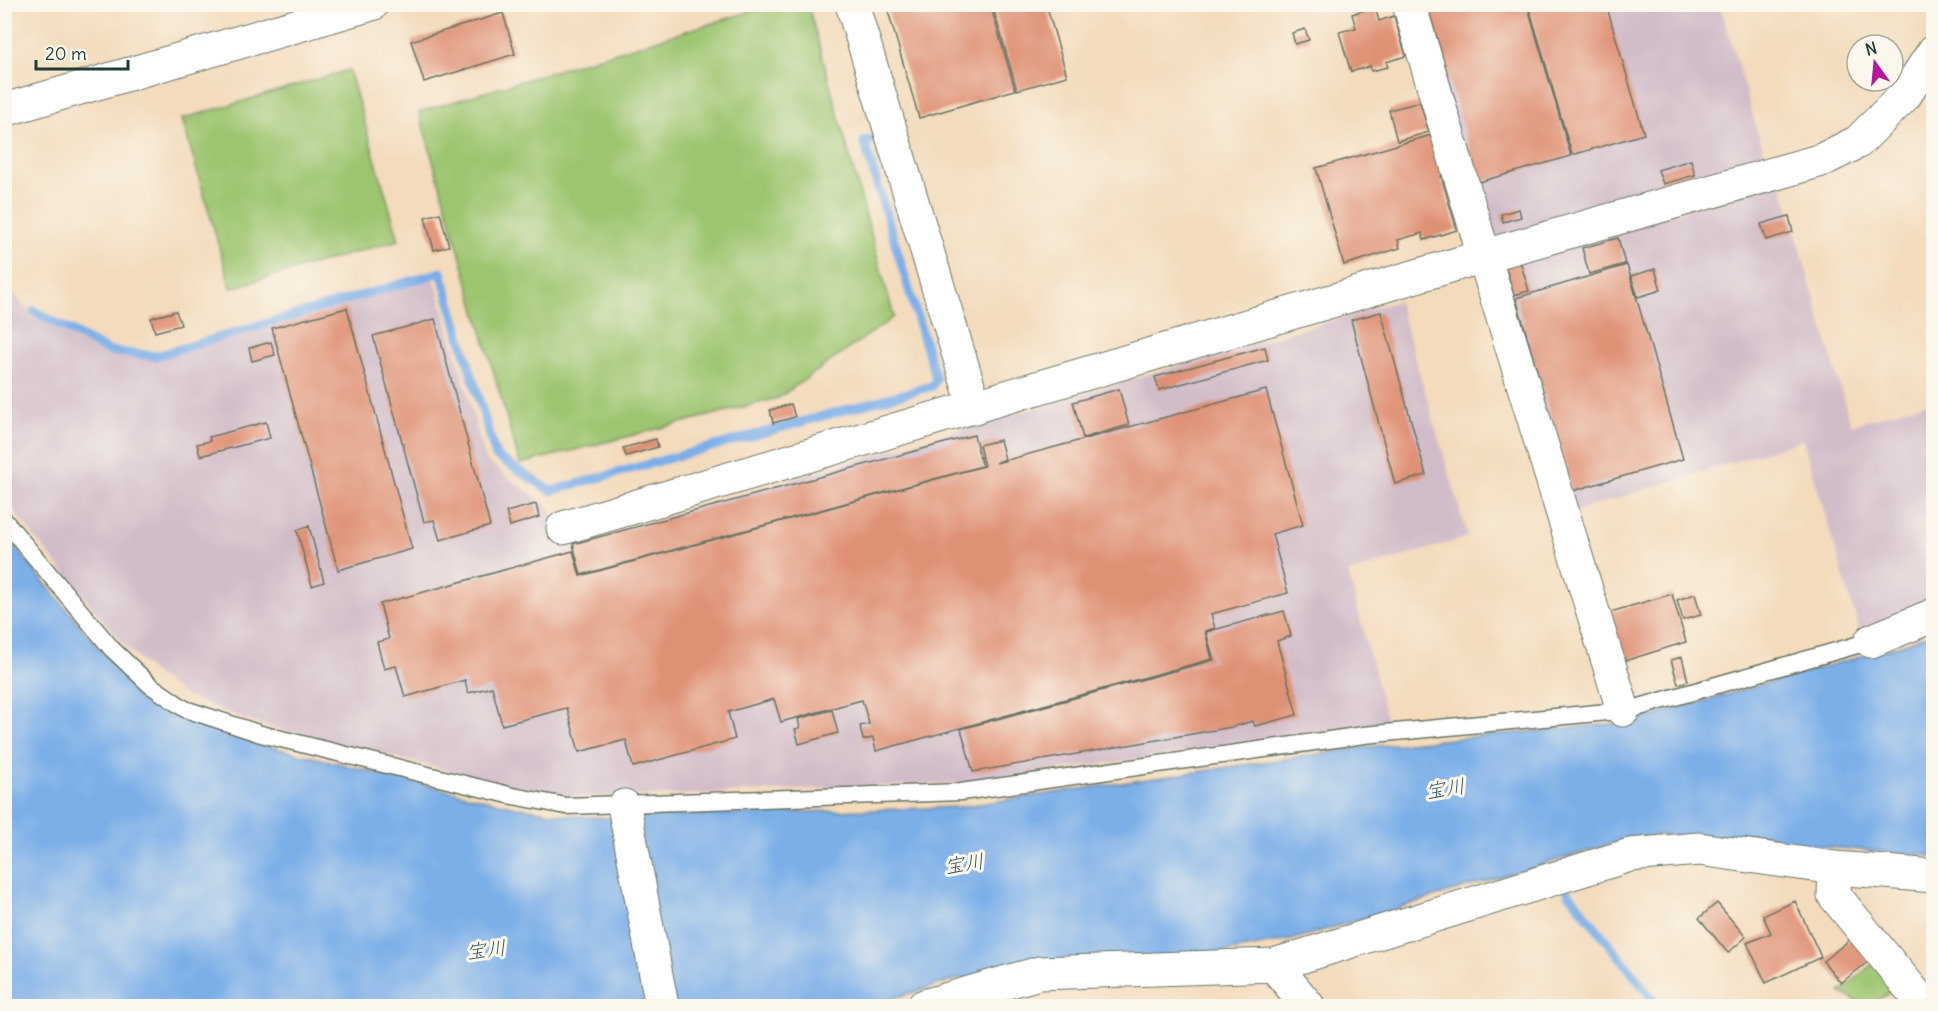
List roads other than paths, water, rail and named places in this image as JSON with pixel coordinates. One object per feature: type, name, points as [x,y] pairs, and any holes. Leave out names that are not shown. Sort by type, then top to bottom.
[{"type":"street","points":[[852,4],[975,408]]},
{"type":"street","points":[[1409,4],[1623,710]]},
{"type":"street","points":[[4,110],[366,5]]},
{"type":"street","points":[[563,528],[1484,256],[1822,160],[1858,142],[1905,95],[1934,51]]},
{"type":"street","points":[[1871,641],[1934,615]]},
{"type":"street","points":[[624,806],[662,1006]]},
{"type":"street","points":[[924,1006],[1039,973],[1274,964],[1630,855],[1699,849],[1835,868],[1934,876]]},
{"type":"street","points":[[1835,868],[1834,895],[1926,1006]]},
{"type":"street","points":[[1274,964],[1308,1006]]},
{"type":"lane","points":[[4,520],[112,649],[150,685],[185,709],[261,734],[513,796],[567,806],[624,806],[961,792],[1364,735],[1629,710],[1871,641]]},
{"type":"water","name":"宝川","points":[[4,534],[103,653],[142,690],[184,718],[260,744],[511,806],[564,815],[606,818],[959,807],[1366,747],[1630,722],[1894,647],[1933,633],[1933,856],[1695,836],[1660,835],[1630,838],[1291,940],[1225,952],[961,978],[867,1006],[5,1006]]},
{"type":"waterway","points":[[34,311],[108,351],[156,356],[441,272],[496,456],[551,491],[932,386],[936,379],[864,141],[876,139]]},
{"type":"waterway","points":[[1568,892],[1658,1006]]}]
